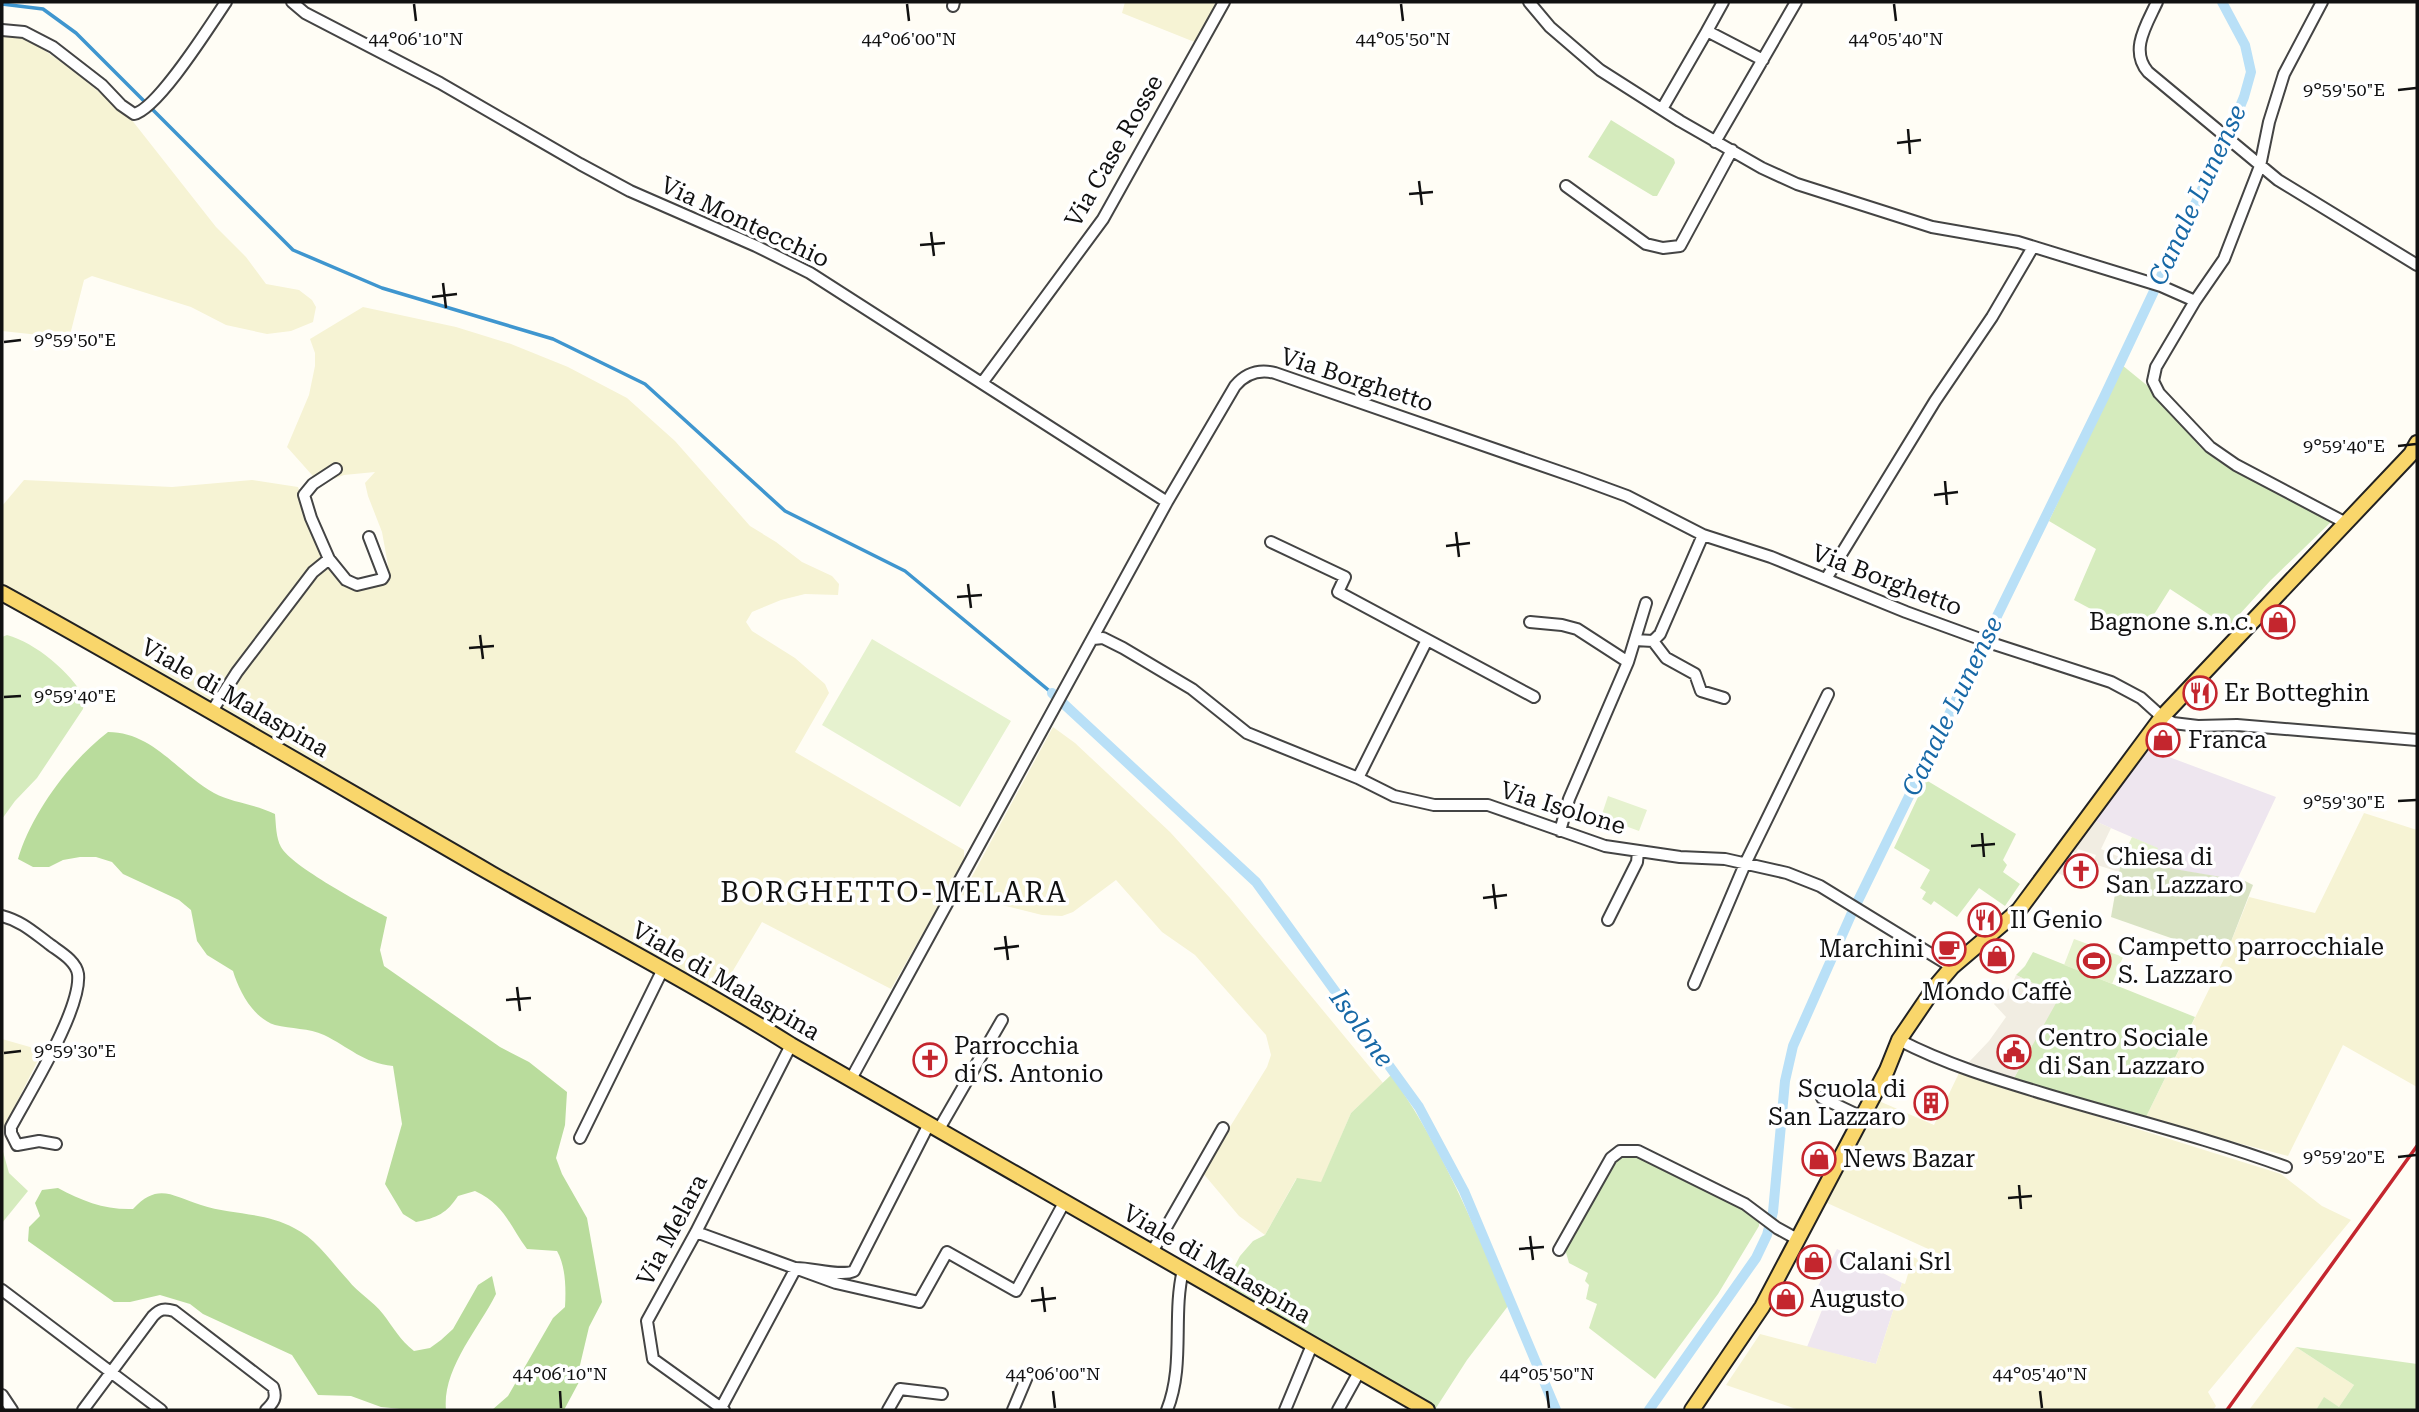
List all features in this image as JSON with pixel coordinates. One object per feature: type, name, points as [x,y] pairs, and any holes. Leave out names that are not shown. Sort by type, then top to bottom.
[{"type":"main road","points":[[1692,1410],[1762,1307],[1887,1070],[1899,1040],[1918,1009],[1952,967],[2019,910],[2162,717],[2411,454],[2417,443]]},
{"type":"main road","name":"Viale di Malaspina","points":[[2,593],[663,969],[1426,1410]]},
{"type":"street","points":[[2,30],[24,32],[53,47],[103,85],[134,114],[143,111],[162,90],[226,2]]},
{"type":"street","name":"Via Montecchio","points":[[292,2],[305,13],[440,83],[630,191],[756,246],[810,273],[1167,502]]},
{"type":"street","name":"Via Case Rosse","points":[[982,383],[1102,219],[1224,2]]},
{"type":"street","points":[[1530,2],[1550,27],[1600,70],[1715,142],[1797,184],[1931,227],[2033,247],[2156,284],[2195,302]]},
{"type":"street","points":[[1662,109],[1723,2]]},
{"type":"street","points":[[1715,142],[1795,2]]},
{"type":"street","points":[[2157,2],[2140,44],[2140,60],[2148,72],[2288,187],[2417,265]]},
{"type":"street","points":[[2322,2],[2284,74],[2269,122],[2260,166],[2224,259],[2155,367],[2153,381],[2157,389],[2210,447],[2236,465],[2346,523]]},
{"type":"street","points":[[1707,31],[1763,61]]},
{"type":"street","points":[[1566,186],[1646,244],[1663,248],[1680,246],[1732,149]]},
{"type":"street","points":[[1826,579],[1935,401],[1992,317],[2033,247]]},
{"type":"street","name":"Via Borghetto","points":[[851,1079],[1167,502],[1236,386],[1246,376],[1264,371],[1359,401],[1627,496],[1703,535],[1771,557],[1906,612],[2111,682],[2141,698],[2162,717]]},
{"type":"street","points":[[336,469],[313,484],[304,495],[329,559],[346,580],[356,586],[382,579],[384,576],[369,537]]},
{"type":"street","points":[[1635,640],[1653,640],[1660,634],[1703,535]]},
{"type":"street","points":[[1271,542],[1345,577],[1338,592],[1534,697]]},
{"type":"street","points":[[212,711],[237,672],[313,572],[329,559]]},
{"type":"street","points":[[1560,831],[1569,799],[1628,662],[1646,603]]},
{"type":"street","points":[[1530,622],[1577,629],[1628,662]]},
{"type":"street","name":"Via Isolone","points":[[1093,639],[1103,638],[1123,648],[1192,689],[1247,733],[1358,778],[1394,796],[1434,805],[1488,806],[1510,811],[1605,846],[1639,852],[1725,859],[1769,867],[1809,881],[1952,967]]},
{"type":"street","points":[[1358,778],[1427,640]]},
{"type":"street","points":[[1653,640],[1666,658],[1695,674],[1700,691],[1724,698]]},
{"type":"street","points":[[1694,984],[1745,864],[1828,694]]},
{"type":"street","points":[[2162,717],[2173,723],[2198,726],[2237,724],[2417,740]]},
{"type":"street","points":[[1608,920],[1637,862],[1639,852]]},
{"type":"street","points":[[2,916],[20,921],[71,961],[78,972],[71,1008],[53,1050],[11,1127],[17,1144],[39,1141],[56,1144]]},
{"type":"street","points":[[580,1138],[663,969]]},
{"type":"street","points":[[796,1268],[813,1268],[845,1275],[854,1271],[934,1127],[1002,1020]]},
{"type":"street","points":[[1899,1040],[1928,1055],[1988,1076],[2247,1152],[2286,1167]]},
{"type":"street","name":"Via Melara","points":[[723,1409],[653,1359],[647,1321],[696,1232],[791,1045]]},
{"type":"street","points":[[1822,1098],[1862,1117]]},
{"type":"street","points":[[1152,1252],[1223,1128]]},
{"type":"street","points":[[1559,1250],[1611,1158],[1628,1149],[1682,1171],[1745,1204],[1797,1239]]},
{"type":"street","points":[[696,1232],[836,1283],[919,1302],[947,1252],[1016,1291],[1065,1201]]},
{"type":"street","points":[[723,1409],[796,1268]]},
{"type":"street","points":[[1167,1410],[1176,1377],[1179,1289],[1183,1270]]},
{"type":"street","points":[[2,1290],[161,1410]]},
{"type":"street","points":[[83,1410],[153,1316],[159,1310],[166,1309],[174,1311],[272,1387],[275,1395],[266,1410]]},
{"type":"street","points":[[1285,1410],[1312,1345]]},
{"type":"street","points":[[1013,1410],[1029,1372]]},
{"type":"street","points":[[1338,1410],[1359,1372]]},
{"type":"street","points":[[888,1410],[900,1389],[942,1394]]},
{"type":"street","points":[[2,1395],[12,1410]]},
{"type":"shaded area","points":[[1125,2],[1216,2],[1197,43],[1122,13]]},
{"type":"shaded area","points":[[2,34],[19,37],[38,46],[73,70],[131,119],[216,227],[246,257],[266,284],[299,290],[312,300],[316,307],[313,322],[291,331],[267,334],[226,325],[191,307],[92,276],[84,280],[67,338],[2,331]]},
{"type":"shaded area","points":[[363,307],[456,327],[511,344],[568,367],[627,398],[675,441],[750,526],[802,562],[832,576],[839,584],[838,595],[805,594],[781,600],[752,612],[746,622],[752,631],[795,658],[825,684],[829,693],[795,752],[964,850],[964,861],[891,989],[762,922],[719,994],[2,583],[2,506],[24,480],[172,487],[252,480],[298,487],[318,544],[344,583],[382,579],[388,565],[382,532],[365,483],[375,472],[344,475],[320,484],[287,447],[309,395],[315,366],[315,353],[310,339]]},
{"type":"shaded area","points":[[1053,727],[1075,743],[1170,832],[1230,898],[1383,1083],[1351,1113],[1321,1183],[1296,1179],[1265,1235],[1239,1216],[1202,1172],[1267,1067],[1271,1055],[1266,1035],[1195,955],[1162,932],[1116,880],[1073,912],[1062,916],[1042,915],[962,895]]},
{"type":"shaded area","points":[[2145,748],[2276,797],[2237,880],[2154,866],[2157,848],[2090,819]]},
{"type":"shaded area","points":[[2364,813],[2417,830],[2417,1087],[2343,1045],[2288,1156],[2145,1119],[2225,957],[2249,897],[2315,913]]},
{"type":"shaded area","points":[[2090,819],[2111,828],[2101,849],[2122,858],[2119,872],[2097,865],[2098,862],[2094,860],[2096,855],[2078,849],[2076,853],[2072,852],[2065,870],[2069,873],[2067,877],[2055,872]]},
{"type":"shaded area","points":[[2016,975],[2060,996],[2014,1078],[1969,1062],[1989,1041],[2006,1017],[1994,1004],[2012,985]]},
{"type":"shaded area","points":[[2,1039],[30,1047],[39,1052],[40,1056],[2,1132]]},
{"type":"shaded area","points":[[1959,1073],[2281,1174],[2322,1206],[2351,1220],[2208,1392],[2216,1406],[2213,1410],[1799,1410],[1726,1385],[1760,1334],[1876,1364],[1913,1257],[1944,1270],[1948,1258],[1825,1202],[1879,1101],[1934,1125]]},
{"type":"shaded area","points":[[1837,1249],[1902,1283],[1876,1364],[1807,1347],[1824,1305],[1812,1298]]},
{"type":"shaded area","points":[[2296,1347],[2354,1385],[2339,1407],[2324,1398],[2316,1410],[2249,1410]]},
{"type":"green space","points":[[1611,120],[1674,159],[1675,163],[1657,196],[1588,157]]},
{"type":"green space","points":[[2122,365],[2149,387],[2201,448],[2218,461],[2332,521],[2270,581],[2228,627],[2170,589],[2143,632],[2119,616],[2115,622],[2074,600],[2096,549],[2049,521]]},
{"type":"green space","points":[[7,635],[29,645],[51,660],[71,678],[85,698],[83,709],[37,778],[2,819],[2,637]]},
{"type":"green space","points":[[872,639],[1011,721],[960,807],[822,725]]},
{"type":"green space","points":[[108,732],[124,734],[152,746],[214,793],[275,814],[278,840],[288,855],[330,885],[387,917],[380,950],[384,966],[500,1047],[529,1062],[567,1092],[565,1125],[556,1158],[587,1218],[602,1302],[589,1327],[579,1382],[564,1410],[492,1410],[508,1396],[553,1318],[565,1307],[564,1271],[560,1257],[557,1251],[527,1249],[500,1209],[475,1191],[458,1196],[450,1207],[430,1219],[416,1222],[403,1214],[385,1184],[402,1124],[393,1066],[373,1062],[318,1033],[275,1025],[260,1016],[243,995],[233,971],[207,955],[197,941],[191,910],[179,900],[123,874],[112,862],[96,857],[80,857],[63,860],[49,867],[33,867],[18,859],[32,824],[66,773]]},
{"type":"green space","points":[[1926,780],[2016,834],[2003,860],[2007,865],[2003,872],[2020,884],[2005,906],[1979,888],[1957,917],[1934,901],[1931,905],[1922,899],[1926,892],[1920,888],[1930,870],[1894,848]]},
{"type":"green space","points":[[1608,796],[1647,810],[1639,831],[1601,817]]},
{"type":"green space","points":[[2132,837],[2158,848],[2154,866],[2121,860]]},
{"type":"green space","points":[[2121,860],[2245,881],[2253,885],[2225,957],[2111,917]]},
{"type":"green space","name":"Campetto parrocchiale S. Lazzaro","points":[[2074,939],[2123,957],[2112,984],[2064,965]]},
{"type":"green space","points":[[2033,952],[2195,1017],[2145,1119],[2014,1078],[2059,996],[2016,975]]},
{"type":"green space","points":[[1391,1075],[1441,1158],[1508,1306],[1467,1360],[1436,1408],[1224,1286],[1240,1256],[1253,1241],[1265,1235],[1297,1178],[1321,1182],[1351,1113]]},
{"type":"green space","points":[[2,1148],[9,1173],[28,1191],[2,1223]]},
{"type":"green space","points":[[1622,1157],[1639,1158],[1727,1199],[1759,1222],[1718,1294],[1655,1379],[1589,1328],[1597,1304],[1586,1299],[1589,1285],[1585,1281],[1588,1273],[1569,1263],[1565,1249],[1611,1166]]},
{"type":"green space","points":[[58,1188],[85,1201],[113,1208],[133,1209],[150,1196],[166,1193],[212,1208],[283,1223],[317,1245],[352,1285],[379,1309],[414,1351],[430,1348],[453,1329],[478,1285],[492,1276],[496,1294],[455,1365],[446,1395],[446,1410],[381,1407],[351,1396],[318,1395],[292,1355],[203,1314],[190,1304],[160,1295],[130,1302],[114,1302],[28,1241],[29,1227],[40,1216],[35,1203],[42,1190]]},
{"type":"green space","points":[[2296,1347],[2417,1364],[2417,1410],[2316,1410],[2324,1397],[2339,1407],[2354,1385]]},
{"type":"waterway","name":"Canale Lunense","points":[[1649,1410],[1756,1258],[1767,1235],[1773,1212],[1785,1081],[1793,1046],[1851,915],[2104,397],[2244,97],[2251,72],[2245,45],[2222,2]]},
{"type":"waterway","points":[[2,4],[43,9],[76,33],[293,250],[382,288],[553,339],[645,384],[785,511],[905,571],[1052,693]]},
{"type":"waterway","name":"Isolone","points":[[1052,693],[1256,882],[1419,1107],[1464,1191],[1556,1410]]},
{"type":"railway","points":[[2227,1410],[2417,1146]]},
{"type":"place","name":"Bagnone s.n.c.","points":[[2278,622]]},
{"type":"place","name":"Er Botteghin","points":[[2200,693]]},
{"type":"place","name":"Franca","points":[[2163,740]]},
{"type":"place","name":"Chiesa di San Lazzaro","points":[[2081,871]]},
{"type":"place","name":"Il Genio","points":[[1985,920]]},
{"type":"place","name":"Marchini","points":[[1949,949]]},
{"type":"place","name":"Mondo Caffè","points":[[1997,956]]},
{"type":"place","name":"Campetto parrocchiale S. Lazzaro","points":[[2094,961]]},
{"type":"place","name":"Centro Sociale di San Lazzaro","points":[[2014,1052]]},
{"type":"place","name":"Parrocchia di S. Antonio","points":[[930,1060]]},
{"type":"place","name":"Scuola di San Lazzaro","points":[[1931,1103]]},
{"type":"place","name":"News Bazar","points":[[1819,1159]]},
{"type":"place","name":"Calani Srl","points":[[1814,1262]]},
{"type":"place","name":"Augusto","points":[[1786,1299]]},
{"type":"district","name":"BORGHETTO-MELARA","points":[[894,892]]}]
